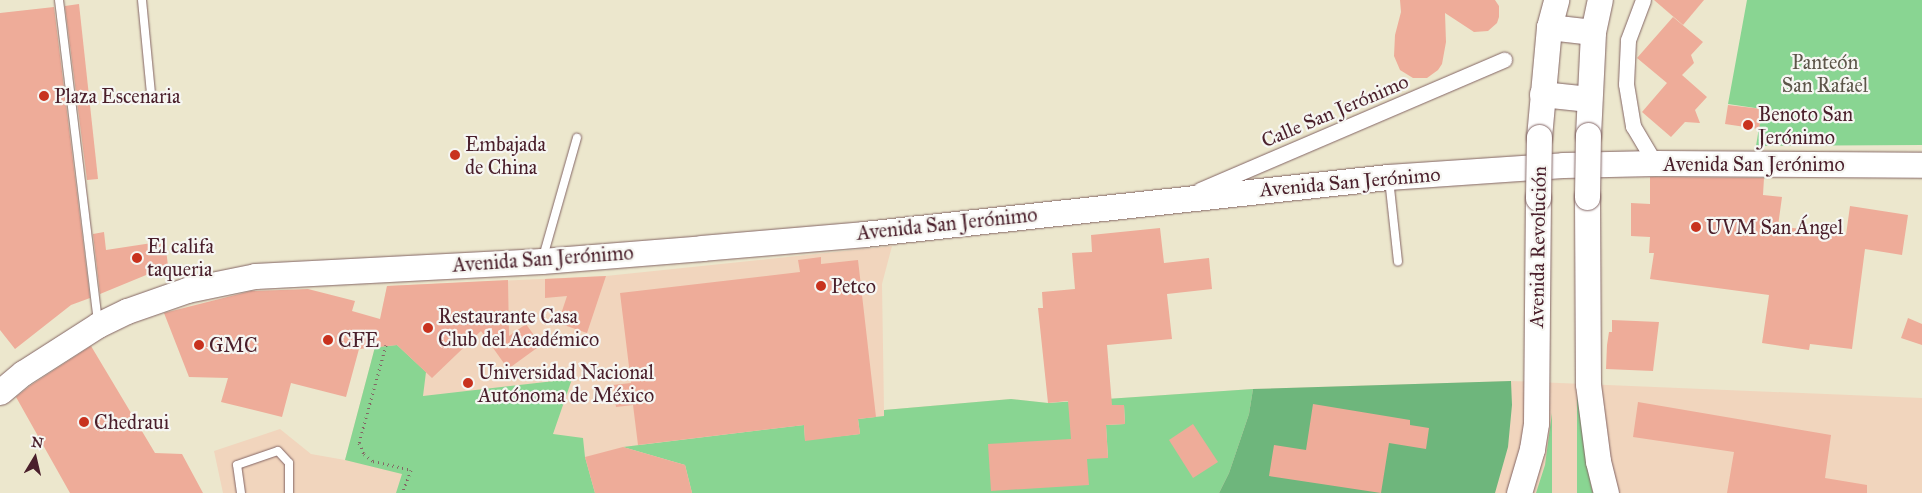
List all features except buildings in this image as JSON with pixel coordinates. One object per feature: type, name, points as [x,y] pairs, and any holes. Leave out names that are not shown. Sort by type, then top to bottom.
[{"type":"main road","name":"Avenida Revolución","points":[[1519,493],[1532,449],[1536,423],[1539,137],[1549,27],[1556,0]]},
{"type":"main road","points":[[1600,0],[1593,32],[1588,99],[1588,384],[1598,461],[1606,493]]},
{"type":"main road","points":[[1549,27],[1593,32]]},
{"type":"main road","points":[[1542,94],[1588,99]]},
{"type":"main road","name":"Avenida San Jerónimo","points":[[0,392],[23,373],[98,325],[127,311],[187,290],[255,276],[542,261],[864,234],[1181,198],[1388,177],[1563,165],[1656,163],[1922,165]]},
{"type":"street","points":[[1642,0],[1628,40],[1626,84],[1633,126],[1656,163]]},
{"type":"street","name":"Calle San Jerónimo","points":[[1181,198],[1504,60]]},
{"type":"lane","points":[[59,0],[98,325]]},
{"type":"lane","points":[[142,0],[151,93]]},
{"type":"lane","points":[[542,261],[577,138]]},
{"type":"lane","points":[[1388,177],[1398,262]]},
{"type":"lane","points":[[241,493],[237,465],[278,451],[289,464],[288,493]]},
{"type":"path","points":[[386,345],[360,443],[364,454],[373,461],[411,470],[402,493]]},
{"type":"shaded area","name":"Universidad Nacional Autónoma de México","points":[[892,246],[882,284],[884,410],[1011,399],[1048,403],[1253,389],[1511,381],[1922,398],[1922,493],[223,493],[214,451],[280,429],[311,454],[345,460],[375,347],[387,286],[606,276]]},
{"type":"green space","name":"Panteón San Rafael","points":[[1747,0],[1922,0],[1922,145],[1756,146],[1762,109],[1728,104]]},
{"type":"green space","points":[[397,345],[426,372],[423,396],[572,379],[553,434],[583,438],[585,457],[595,493],[396,493],[402,474],[345,460],[375,347]]},
{"type":"green space","points":[[1511,381],[1512,405],[1508,447],[1495,493],[1219,493],[1229,473],[1249,414],[1253,389]]},
{"type":"green space","points":[[1253,389],[1249,414],[1229,473],[1219,493],[692,493],[685,465],[623,447],[804,425],[805,440],[860,434],[858,419],[884,416],[884,410],[1011,399],[1048,403]],"holes":[[[1124,405],[1125,424],[1106,425],[1108,458],[1092,458],[1069,408]]]},
{"type":"green space","points":[[1577,394],[1591,485],[1593,493],[1577,493]]},
{"type":"green space","points":[[1552,413],[1552,493],[1536,493],[1545,465]]},
{"type":"place","name":"Plaza Escenaria","points":[[44,96]]},
{"type":"place","name":"Benoto San Jerónimo","points":[[1748,125]]},
{"type":"place","name":"Embajada de China","points":[[455,155]]},
{"type":"place","name":"UVM San Ángel","points":[[1696,227]]},
{"type":"place","name":"El califa taqueria","points":[[137,258]]},
{"type":"place","name":"Petco","points":[[821,286]]},
{"type":"place","name":"Restaurante Casa Club del Académico","points":[[428,328]]},
{"type":"place","name":"CFE","points":[[328,340]]},
{"type":"place","name":"GMC","points":[[199,345]]},
{"type":"place","name":"Universidad Nacional Autónoma de México","points":[[468,383]]},
{"type":"place","name":"Chedraui","points":[[84,422]]}]
